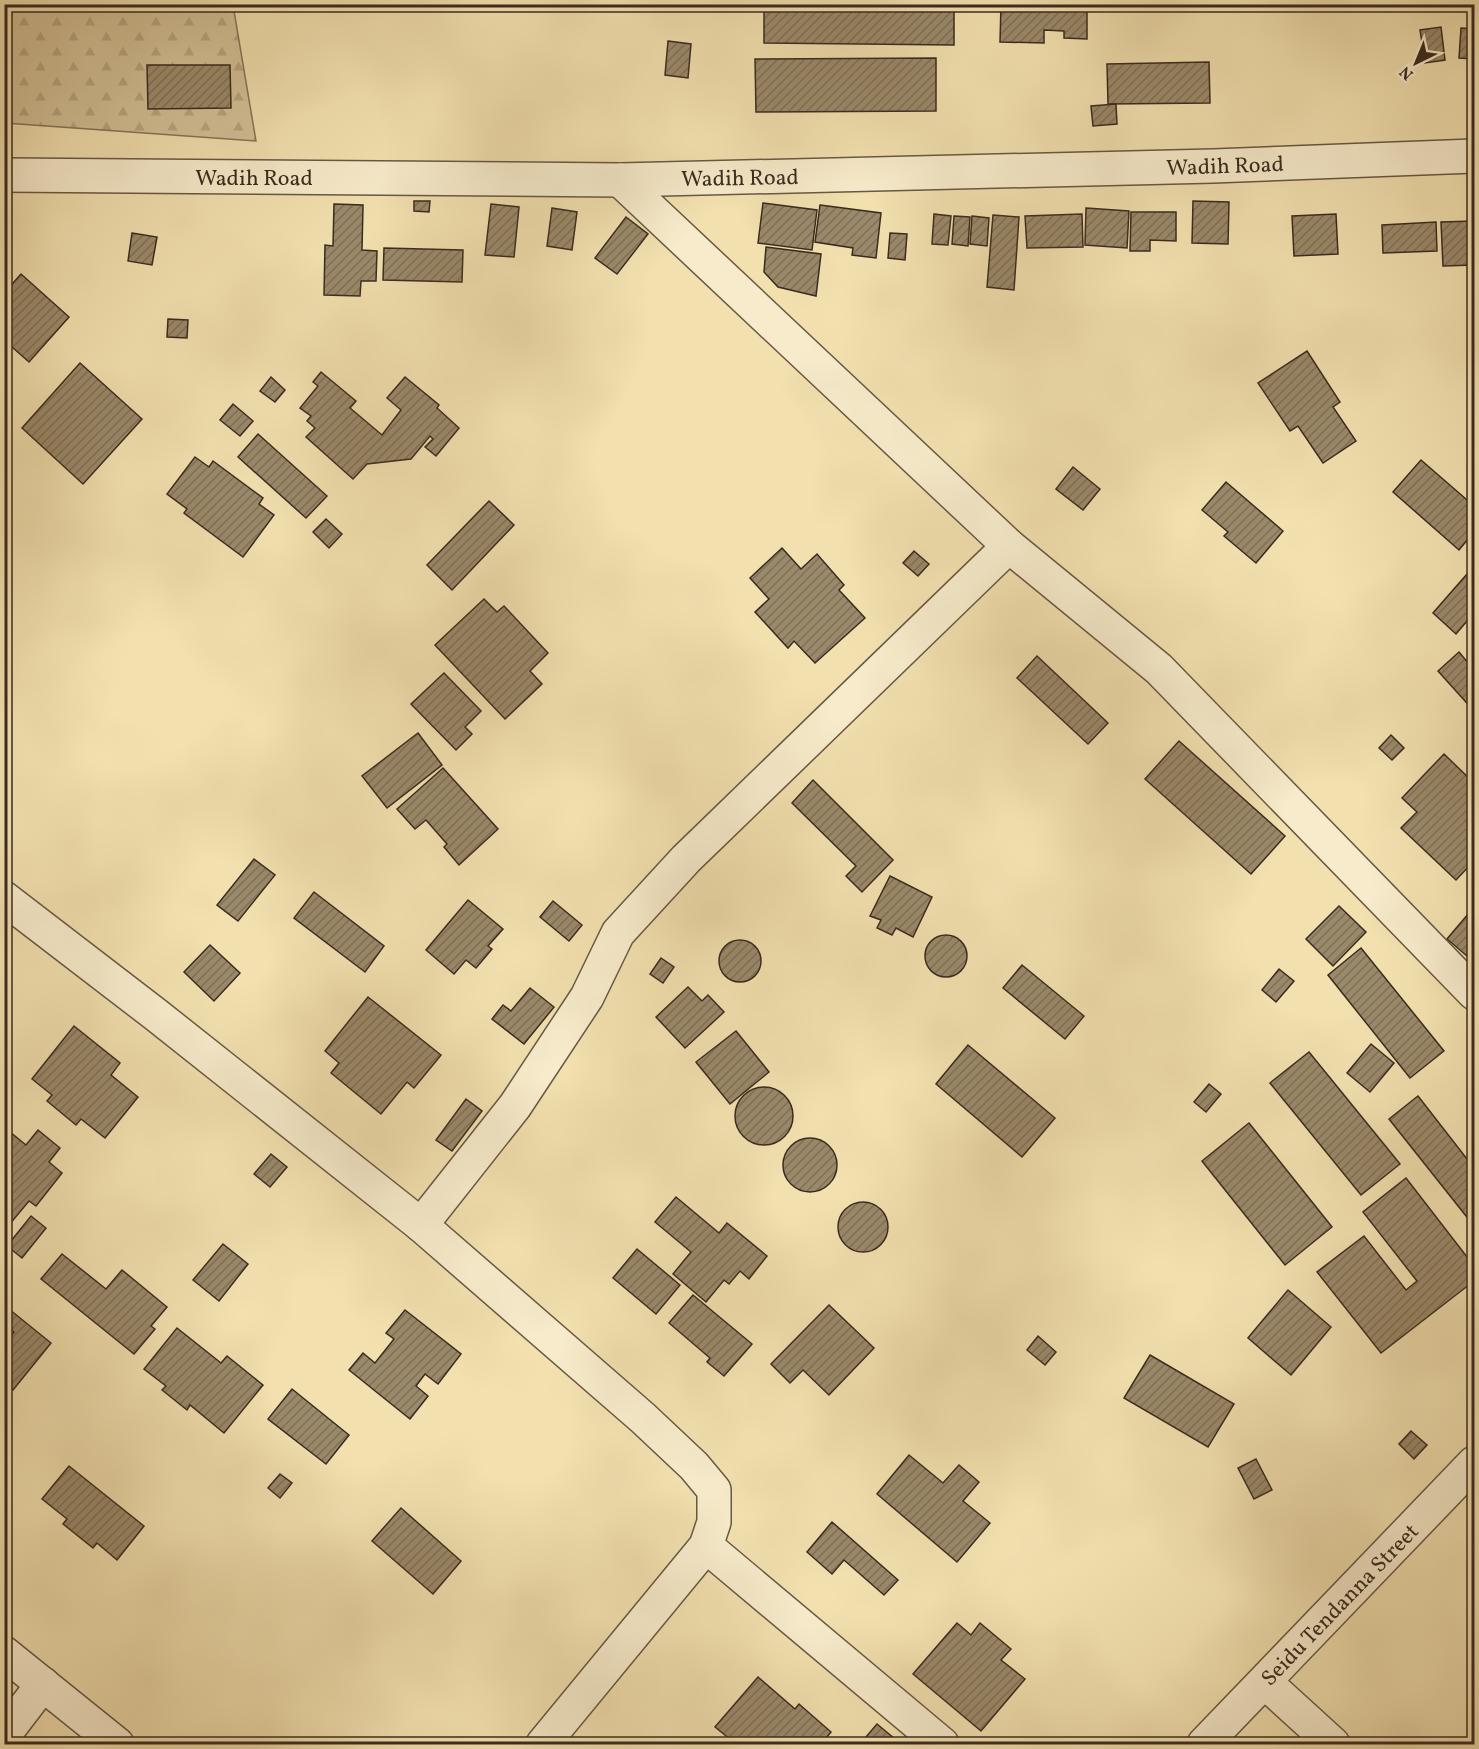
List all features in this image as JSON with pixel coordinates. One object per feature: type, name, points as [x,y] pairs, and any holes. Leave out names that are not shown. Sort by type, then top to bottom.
[{"type":"street","name":"Wadih Road","points":[[4,175],[620,180],[1213,166],[1474,156]]},
{"type":"street","points":[[620,180],[1009,546],[1159,669],[1474,993]]},
{"type":"street","points":[[421,1225],[515,1106],[587,998],[618,933],[686,859],[1009,546]]},
{"type":"street","points":[[4,898],[155,1014],[421,1225],[643,1418],[694,1466],[714,1490],[714,1522],[705,1546],[543,1744]]},
{"type":"street","name":"Seidu Tendanna Street","points":[[1204,1744],[1474,1463]]},
{"type":"street","points":[[705,1546],[942,1744]]},
{"type":"street","points":[[4,1653],[117,1744]]},
{"type":"street","points":[[1265,1682],[1333,1744]]},
{"type":"street","points":[[4,1735],[44,1684]]},
{"type":"green space","points":[[4,5],[233,5],[256,141],[5,123]]},
{"type":"building","points":[[764,4],[954,4],[954,45],[764,43]]},
{"type":"building","points":[[1001,4],[1087,4],[1087,39],[1064,38],[1064,31],[1044,30],[1044,43],[1000,42]]},
{"type":"building","points":[[1441,27],[1445,60],[1425,63],[1420,30]]},
{"type":"building","points":[[1461,28],[1474,29],[1474,59],[1459,58]]},
{"type":"building","points":[[668,41],[691,44],[688,78],[665,75]]},
{"type":"building","points":[[936,58],[936,111],[756,112],[755,59]]},
{"type":"building","points":[[1209,62],[1210,103],[1108,104],[1107,64]]},
{"type":"building","points":[[147,65],[230,65],[231,108],[148,109]]},
{"type":"building","points":[[1116,104],[1117,124],[1093,126],[1091,106]]},
{"type":"building","points":[[414,201],[430,201],[429,212],[414,211]]},
{"type":"building","points":[[1193,201],[1229,202],[1228,244],[1192,243]]},
{"type":"building","points":[[763,203],[817,210],[812,250],[758,243]]},
{"type":"building","points":[[334,204],[363,205],[362,250],[377,251],[376,281],[361,281],[360,296],[324,295],[325,245],[333,246]]},
{"type":"building","points":[[491,204],[519,207],[514,257],[485,255]]},
{"type":"building","points":[[820,205],[881,213],[876,258],[852,255],[853,248],[815,242]]},
{"type":"building","points":[[552,208],[577,212],[572,250],[547,246]]},
{"type":"building","points":[[1086,208],[1129,211],[1127,248],[1085,245]]},
{"type":"building","points":[[1131,212],[1176,212],[1176,241],[1150,240],[1150,251],[1130,251]]},
{"type":"building","points":[[934,214],[951,216],[948,245],[932,244]]},
{"type":"building","points":[[1082,214],[1083,247],[1027,248],[1025,216]]},
{"type":"building","points":[[1336,214],[1338,254],[1294,256],[1292,216]]},
{"type":"building","points":[[993,215],[1019,217],[1014,290],[987,287]]},
{"type":"building","points":[[954,216],[970,217],[968,246],[952,244]]},
{"type":"building","points":[[972,216],[989,218],[987,246],[970,244]]},
{"type":"building","points":[[626,217],[648,234],[617,274],[595,258]]},
{"type":"building","points":[[1474,221],[1474,265],[1443,266],[1441,222]]},
{"type":"building","points":[[1436,222],[1437,251],[1383,253],[1382,225]]},
{"type":"building","points":[[132,233],[157,237],[152,265],[128,261]]},
{"type":"building","points":[[890,233],[907,234],[905,260],[888,258]]},
{"type":"building","points":[[766,247],[821,254],[816,296],[778,287],[764,272]]},
{"type":"building","points":[[384,248],[463,250],[462,282],[383,280]]},
{"type":"building","points":[[21,274],[69,317],[29,362],[4,340],[4,293]]},
{"type":"building","points":[[168,319],[188,320],[187,338],[167,337]]},
{"type":"building","points":[[1307,351],[1340,402],[1333,407],[1356,441],[1323,463],[1298,426],[1290,431],[1258,383]]},
{"type":"building","points":[[80,363],[142,419],[83,484],[22,428]]},
{"type":"building","points":[[321,372],[356,401],[350,408],[382,435],[401,410],[387,398],[405,377],[439,405],[437,408],[459,428],[436,456],[425,447],[433,439],[430,436],[411,459],[367,464],[353,479],[306,437],[315,428],[307,421],[311,416],[300,408],[318,386],[313,382]]},
{"type":"building","points":[[271,377],[285,390],[275,402],[260,391]]},
{"type":"building","points":[[233,404],[253,421],[240,436],[220,420]]},
{"type":"building","points":[[258,434],[327,496],[306,518],[238,457]]},
{"type":"building","points":[[195,457],[209,467],[213,461],[263,498],[259,504],[274,515],[243,557],[184,513],[187,509],[167,494]]},
{"type":"building","points":[[1421,460],[1474,506],[1474,532],[1459,550],[1393,492]]},
{"type":"building","points":[[1073,467],[1100,489],[1083,510],[1056,489]]},
{"type":"building","points":[[1226,482],[1283,531],[1256,563],[1224,536],[1228,532],[1202,510]]},
{"type":"building","points":[[489,501],[514,525],[452,590],[427,565]]},
{"type":"building","points":[[326,519],[342,534],[329,548],[313,532]]},
{"type":"building","points":[[782,548],[801,569],[817,554],[844,585],[839,590],[865,618],[815,663],[794,641],[788,648],[755,612],[769,599],[750,578]]},
{"type":"building","points":[[914,551],[929,564],[918,576],[903,563]]},
{"type":"building","points":[[1474,566],[1474,613],[1456,634],[1433,613]]},
{"type":"building","points":[[484,599],[497,612],[504,606],[548,653],[530,671],[542,684],[505,719],[435,645]]},
{"type":"building","points":[[1459,652],[1474,670],[1474,711],[1438,671]]},
{"type":"building","points":[[1037,656],[1108,723],[1088,744],[1017,678]]},
{"type":"building","points":[[444,673],[481,711],[465,727],[472,734],[456,750],[411,704]]},
{"type":"building","points":[[418,733],[442,765],[387,808],[362,776]]},
{"type":"building","points":[[1391,735],[1404,748],[1392,760],[1379,748]]},
{"type":"building","points":[[1179,741],[1285,836],[1251,874],[1145,779]]},
{"type":"building","points":[[1444,754],[1474,783],[1474,861],[1456,880],[1401,828],[1417,812],[1402,798]]},
{"type":"building","points":[[443,768],[498,829],[459,865],[444,847],[447,844],[426,820],[415,829],[397,809]]},
{"type":"building","points":[[813,780],[893,860],[862,892],[846,876],[856,866],[792,803]]},
{"type":"building","points":[[254,859],[275,875],[238,921],[217,905]]},
{"type":"building","points":[[890,876],[932,897],[913,937],[896,928],[892,935],[877,928],[881,920],[870,916]]},
{"type":"building","points":[[314,892],[384,946],[365,972],[294,918]]},
{"type":"building","points":[[468,900],[503,929],[488,946],[492,949],[476,968],[466,960],[454,974],[426,950]]},
{"type":"building","points":[[553,901],[582,925],[569,941],[540,917]]},
{"type":"building","points":[[1339,906],[1366,932],[1333,966],[1306,939]]},
{"type":"building","points":[[1474,907],[1474,962],[1447,939]]},
{"type":"building","points":[[946,935],[954,936],[961,941],[966,948],[966,964],[961,971],[954,976],[946,977],[938,976],[931,971],[926,964],[925,956],[926,948],[931,941],[938,936]]},
{"type":"building","points":[[740,940],[755,946],[761,961],[755,976],[740,982],[725,976],[719,961],[725,946]]},
{"type":"building","points":[[210,945],[240,973],[214,1001],[184,972]]},
{"type":"building","points":[[1361,948],[1444,1051],[1410,1078],[1328,975]]},
{"type":"building","points":[[661,958],[674,967],[663,983],[650,974]]},
{"type":"building","points":[[1022,965],[1084,1016],[1065,1039],[1003,988]]},
{"type":"building","points":[[1279,969],[1294,981],[1276,1002],[1262,990]]},
{"type":"building","points":[[688,987],[702,1001],[708,995],[724,1012],[685,1048],[656,1017]]},
{"type":"building","points":[[530,988],[554,1007],[524,1044],[492,1019],[503,1005],[511,1011]]},
{"type":"building","points":[[368,997],[441,1055],[414,1088],[407,1082],[381,1114],[331,1073],[339,1063],[325,1051]]},
{"type":"building","points":[[74,1026],[120,1063],[111,1075],[138,1097],[105,1138],[81,1119],[76,1125],[47,1101],[52,1095],[32,1079]]},
{"type":"building","points":[[736,1031],[769,1072],[730,1104],[696,1062]]},
{"type":"building","points":[[1371,1044],[1394,1063],[1370,1092],[1347,1073]]},
{"type":"building","points":[[968,1045],[1055,1118],[1022,1157],[936,1084]]},
{"type":"building","points":[[1309,1052],[1400,1164],[1361,1195],[1270,1083]]},
{"type":"building","points":[[1209,1084],[1221,1094],[1206,1112],[1194,1102]]},
{"type":"building","points":[[764,1087],[780,1092],[788,1100],[793,1116],[788,1132],[780,1140],[764,1145],[748,1140],[740,1132],[735,1116],[740,1100],[748,1092]]},
{"type":"building","points":[[1418,1096],[1474,1168],[1474,1226],[1389,1119]]},
{"type":"building","points":[[466,1099],[482,1111],[452,1151],[436,1140]]},
{"type":"building","points":[[1249,1123],[1332,1227],[1285,1265],[1202,1161]]},
{"type":"building","points":[[38,1130],[60,1148],[49,1162],[62,1173],[36,1206],[29,1201],[4,1231],[4,1139],[10,1132],[26,1145]]},
{"type":"building","points":[[805,1138],[815,1138],[829,1146],[835,1155],[837,1165],[835,1175],[829,1184],[815,1192],[805,1192],[788,1180],[783,1170],[783,1160],[795,1143]]},
{"type":"building","points":[[271,1154],[287,1167],[270,1187],[254,1174]]},
{"type":"building","points":[[1406,1178],[1474,1266],[1474,1281],[1381,1353],[1317,1272],[1364,1236],[1406,1290],[1417,1281],[1363,1212]]},
{"type":"building","points":[[676,1197],[719,1233],[727,1223],[767,1256],[749,1279],[740,1271],[729,1284],[724,1280],[706,1302],[673,1274],[691,1252],[655,1222]]},
{"type":"building","points":[[858,1202],[868,1202],[881,1209],[888,1222],[888,1232],[881,1245],[868,1252],[858,1252],[849,1248],[842,1241],[838,1232],[838,1222],[842,1213],[849,1206]]},
{"type":"building","points":[[31,1216],[46,1228],[22,1258],[7,1246]]},
{"type":"building","points":[[223,1244],[248,1264],[219,1301],[193,1280]]},
{"type":"building","points":[[637,1249],[680,1285],[656,1314],[613,1278]]},
{"type":"building","points":[[62,1254],[106,1289],[122,1270],[167,1307],[151,1326],[155,1329],[134,1354],[41,1279]]},
{"type":"building","points":[[1288,1290],[1331,1327],[1291,1375],[1248,1338]]},
{"type":"building","points":[[693,1295],[752,1344],[724,1376],[707,1362],[710,1358],[669,1323]]},
{"type":"building","points":[[4,1305],[51,1343],[13,1390],[4,1383],[4,1344],[14,1332],[4,1324]]},
{"type":"building","points":[[829,1305],[874,1348],[829,1395],[803,1370],[790,1383],[771,1364]]},
{"type":"building","points":[[405,1310],[461,1354],[438,1384],[425,1374],[416,1386],[428,1396],[410,1419],[349,1370],[363,1353],[375,1363],[394,1339],[386,1333]]},
{"type":"building","points":[[177,1328],[221,1363],[227,1356],[263,1385],[224,1433],[190,1405],[187,1410],[162,1390],[166,1386],[144,1369]]},
{"type":"building","points":[[1038,1336],[1056,1352],[1045,1365],[1027,1350]]},
{"type":"building","points":[[1150,1355],[1234,1404],[1208,1447],[1124,1398]]},
{"type":"building","points":[[292,1389],[349,1435],[326,1464],[268,1419]]},
{"type":"building","points":[[1411,1431],[1427,1445],[1414,1459],[1399,1444]]},
{"type":"building","points":[[909,1455],[943,1483],[959,1465],[979,1482],[963,1501],[990,1523],[957,1562],[877,1494]]},
{"type":"building","points":[[1256,1459],[1272,1490],[1254,1499],[1238,1468]]},
{"type":"building","points":[[69,1466],[144,1526],[117,1560],[97,1543],[93,1548],[63,1524],[67,1519],[42,1499]]},
{"type":"building","points":[[280,1474],[292,1483],[280,1498],[268,1488]]},
{"type":"building","points":[[401,1508],[461,1561],[433,1594],[372,1541]]},
{"type":"building","points":[[832,1522],[898,1580],[884,1595],[844,1560],[832,1574],[807,1552]]},
{"type":"building","points":[[957,1623],[971,1635],[980,1623],[1011,1649],[1001,1660],[1025,1679],[981,1731],[913,1674]]},
{"type":"building","points":[[758,1677],[795,1709],[799,1704],[831,1732],[821,1744],[736,1744],[715,1727]]},
{"type":"building","points":[[877,1724],[901,1744],[860,1744]]}]
